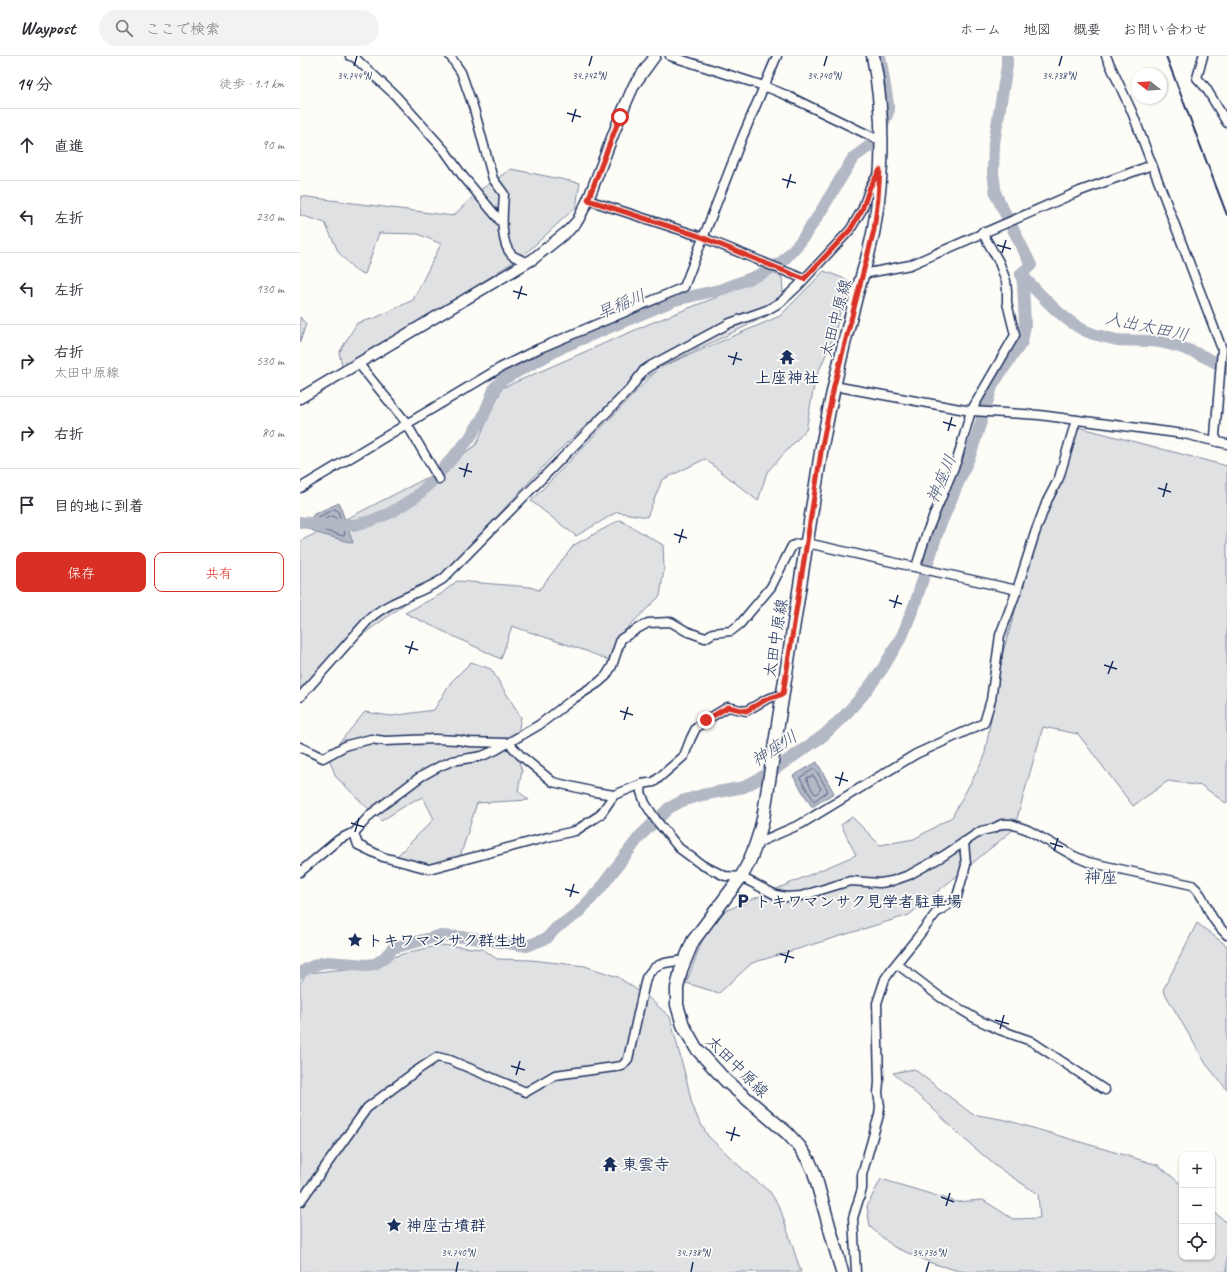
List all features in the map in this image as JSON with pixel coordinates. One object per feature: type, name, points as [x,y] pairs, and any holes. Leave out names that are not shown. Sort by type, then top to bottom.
[{"type":"main road","name":"太田中原線","points":[[842,1272],[814,1172],[809,1161],[799,1146],[787,1134],[726,1081],[696,1048],[682,1025],[677,1005],[678,988],[684,960],[693,941],[747,867],[757,843],[763,819],[822,446],[834,386],[855,299],[874,230],[878,198],[881,141],[880,109],[873,56]]},
{"type":"street","points":[[350,56],[354,57],[395,95],[445,151],[462,175],[502,223]]},
{"type":"street","points":[[450,56],[461,72],[474,109],[493,179],[504,194],[502,223],[505,242],[512,255],[526,262]]},
{"type":"street","points":[[300,398],[533,259],[569,230],[578,220],[588,200],[634,85],[655,56]]},
{"type":"street","points":[[670,56],[764,86],[786,95],[881,141]]},
{"type":"street","points":[[300,488],[500,368],[538,349],[684,287],[776,56]]},
{"type":"street","points":[[1106,56],[1132,112],[1222,349],[1215,436],[1218,442]]},
{"type":"street","points":[[1202,56],[1197,78],[1206,88],[1227,123]]},
{"type":"street","points":[[863,274],[910,265],[943,252],[982,232],[1024,214],[1080,191],[1152,165]]},
{"type":"street","points":[[300,697],[370,618],[381,609],[433,586],[443,579],[630,389],[644,370],[730,323],[766,310],[781,302],[850,230],[862,210],[870,187],[880,170]]},
{"type":"street","points":[[588,200],[703,238],[804,279]]},
{"type":"street","points":[[916,567],[927,532],[957,460],[971,410],[1015,335],[1007,303],[1006,281],[999,262],[982,232]]},
{"type":"street","points":[[358,363],[405,420],[439,478]]},
{"type":"street","points":[[834,386],[971,410],[1039,415],[1184,434],[1227,444]]},
{"type":"street","points":[[757,843],[801,824],[916,754],[984,723],[991,700],[1000,635],[1047,501],[1059,478],[1076,420]]},
{"type":"street","points":[[300,872],[338,840],[354,833],[371,814],[420,777],[452,761],[482,756],[509,743],[539,725],[573,699],[598,683],[606,676],[612,666],[621,640],[648,623],[671,622],[686,631],[706,638],[713,633],[731,631],[761,600],[771,587],[792,546],[797,544],[806,543],[1017,590]]},
{"type":"street","points":[[300,747],[324,758],[347,745],[371,739],[385,741],[435,739],[509,743],[520,755],[553,782],[614,795],[642,784],[654,782],[684,756],[696,728],[706,720],[728,707],[746,711],[767,699],[783,694]]},
{"type":"street","points":[[642,784],[641,792],[645,803],[678,848],[702,865],[725,876],[741,877],[776,895],[786,897],[800,896],[850,881],[880,883],[892,881],[909,875],[943,856],[981,831],[994,828],[1002,824],[1011,824],[1028,830],[1074,856],[1088,862],[1192,885],[1197,889],[1215,922],[1227,935]]},
{"type":"street","points":[[354,833],[358,845],[383,857],[429,869],[575,831],[600,815],[614,795]]},
{"type":"street","points":[[856,1272],[853,1218],[862,1189],[862,1175],[879,1115],[880,1106],[878,1093],[880,1082],[877,1003],[885,979],[936,913],[956,900],[966,865],[964,842]]},
{"type":"street","points":[[300,1202],[367,1108],[437,1057],[450,1060],[526,1092],[555,1076],[622,1066],[628,1059],[646,978],[651,970],[659,964],[684,960]]},
{"type":"street","points":[[897,964],[940,997],[978,1020],[1031,1041],[1105,1090]]},
{"type":"shaded area","points":[[511,169],[580,183],[576,207],[524,255],[344,372],[339,353],[357,323],[375,318],[413,300],[441,244],[418,234],[379,233],[365,274],[356,271],[339,253],[325,223],[300,215],[300,196],[453,216],[480,190]]},
{"type":"shaded area","points":[[764,269],[782,277],[783,291],[777,303],[767,316],[661,367],[780,316],[824,271],[848,280],[834,336],[815,380],[806,430],[767,472],[758,501],[705,459],[662,480],[647,517],[617,512],[576,536],[531,501],[656,371],[608,405],[555,454],[440,578],[357,639],[300,702],[300,541],[438,472],[476,445],[502,388],[651,323],[717,297]]},
{"type":"shaded area","points":[[300,317],[306,324],[300,342]]},
{"type":"shaded area","points":[[1078,427],[1227,466],[1227,804],[1202,786],[1168,781],[1133,806],[1078,734],[1043,727],[1014,829],[909,915],[752,963],[719,993],[686,983],[711,917],[856,855],[841,825],[852,817],[880,845],[914,839],[952,817],[984,758],[1003,652],[1048,498]]},
{"type":"shaded area","points":[[620,520],[663,545],[664,569],[660,596],[620,635],[613,662],[586,651],[512,626],[501,659],[405,613],[441,594],[457,581],[530,587],[539,590],[574,545]]},
{"type":"shaded area","points":[[471,662],[491,669],[521,717],[515,750],[522,771],[518,791],[529,800],[477,803],[460,857],[429,869],[393,860],[434,819],[423,797],[413,801],[381,821],[336,777],[328,756],[365,712],[391,716],[434,710],[451,682]]},
{"type":"shaded area","points":[[1197,923],[1227,946],[1227,1090],[1206,1064],[1163,990]]},
{"type":"shaded area","points":[[441,945],[483,949],[497,959],[531,960],[585,966],[618,977],[650,999],[670,1017],[692,1104],[698,1119],[708,1136],[750,1176],[770,1192],[780,1208],[801,1272],[300,1272],[300,983],[307,973],[355,968],[410,952]]},
{"type":"shaded area","points":[[914,1069],[972,1114],[1006,1120],[1158,1165],[1179,1182],[1179,1260],[1215,1260],[1215,1213],[1227,1223],[1227,1272],[970,1272],[959,1271],[931,1263],[894,1247],[870,1227],[867,1206],[881,1179],[957,1202],[983,1200],[1013,1219],[1040,1218],[1038,1194],[997,1167],[963,1138],[893,1073]]},
{"type":"water","points":[[339,503],[353,543],[317,533],[305,526],[314,514]]},
{"type":"water","points":[[817,762],[834,793],[812,807],[793,776]]},
{"type":"waterway","name":"早稲川","points":[[300,522],[325,525],[354,525],[370,521],[390,513],[417,496],[469,439],[483,417],[495,387],[504,379],[565,346],[675,300],[723,289],[761,274],[782,262],[801,241],[853,158],[876,141],[889,110],[880,56]]},
{"type":"waterway","name":"入出太田川","points":[[1007,56],[1007,66],[994,143],[993,173],[996,195],[1031,265],[1021,274]]},
{"type":"waterway","name":"入出太田川","points":[[1021,274],[1054,308],[1073,324],[1083,330],[1117,340],[1154,341],[1177,346],[1203,356],[1227,369]]},
{"type":"waterway","name":"神座川","points":[[300,973],[321,963],[329,962],[366,965],[375,964],[383,959],[393,948],[438,936],[465,937],[527,946],[547,938],[556,928],[577,914],[599,890],[640,836],[669,808],[682,801],[702,795],[744,787],[769,773],[823,736],[845,715],[863,695],[883,668],[903,634],[916,601],[939,528],[971,453],[993,384],[1022,342],[1025,325],[1023,283],[1021,274]]},
{"type":"railway","points":[[1166,56],[1227,215]]},
{"type":"place","name":"上座神社","points":[[787,357]]},
{"type":"place","name":"トキワマンサク見学者駐車場","points":[[743,901]]},
{"type":"place","name":"トキワマンサク群生地","points":[[355,940]]},
{"type":"place","name":"東雲寺","points":[[610,1164]]},
{"type":"place","name":"神座古墳群","points":[[394,1225]]},
{"type":"district","name":"神座","points":[[1101,877]]},
{"type":"route","points":[[620,117],[588,200],[699,236],[804,279],[850,230],[862,210],[870,187],[880,170],[874,230],[855,299],[834,386],[822,446],[783,694],[767,699],[746,711],[728,707],[706,720]]}]
